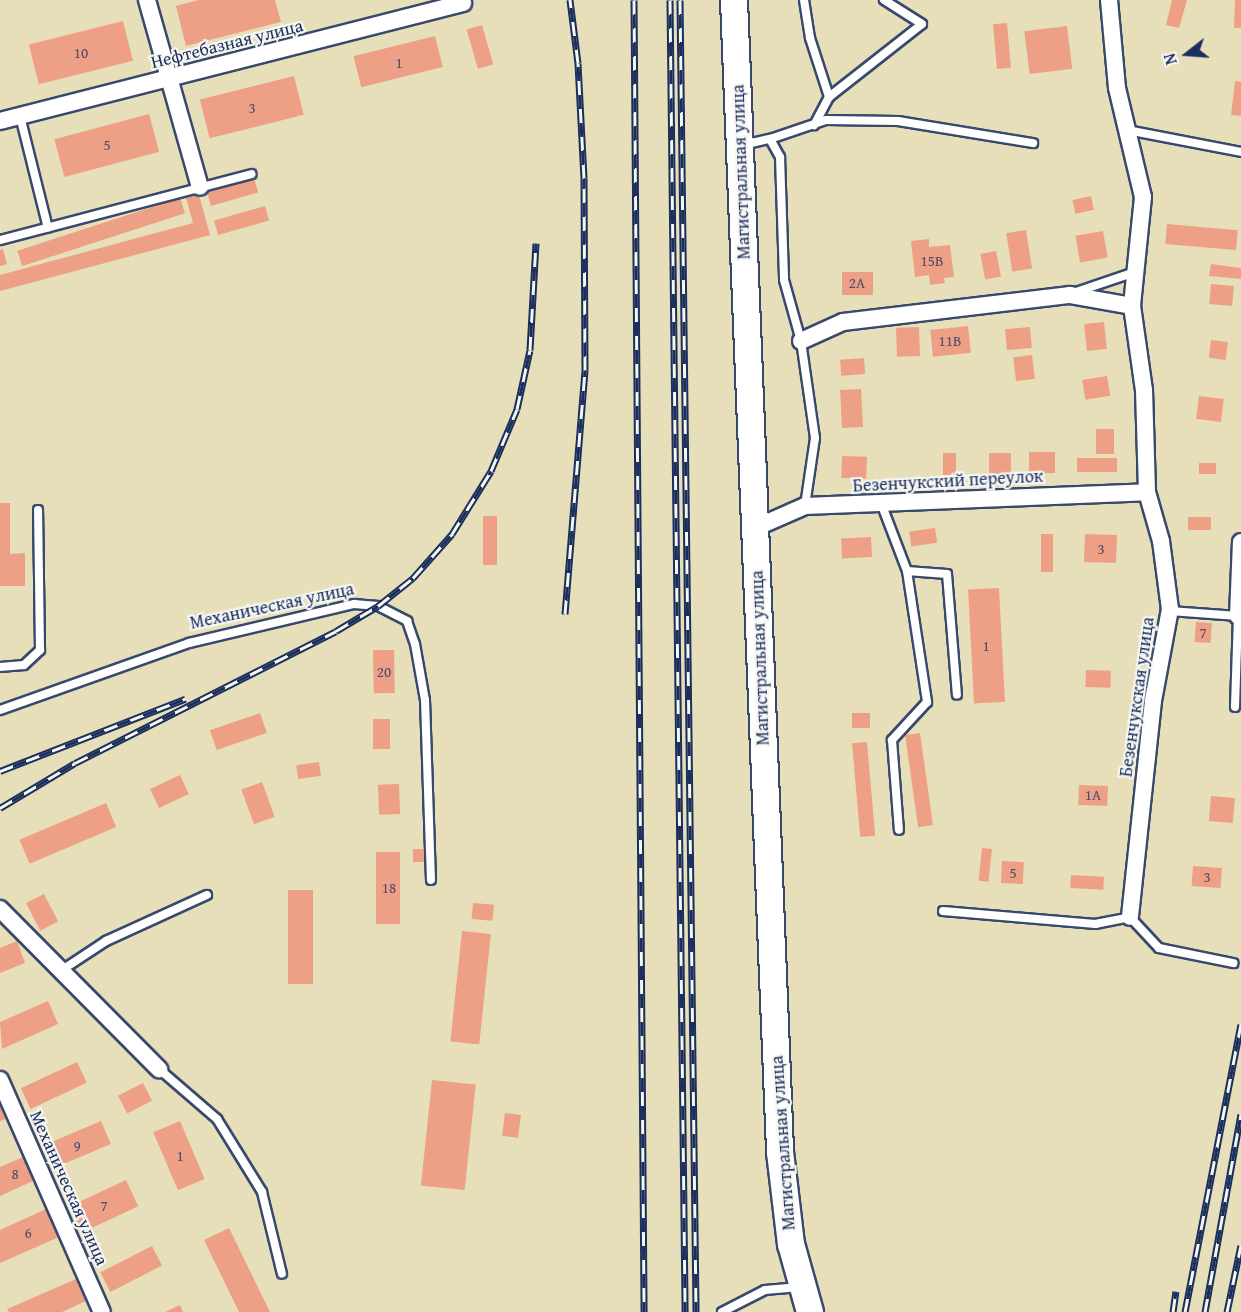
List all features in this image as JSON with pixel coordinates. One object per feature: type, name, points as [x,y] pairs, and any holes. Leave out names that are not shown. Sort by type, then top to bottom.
[{"type":"main road","name":"Магистральная улица","points":[[734,0],[780,1152],[789,1232],[800,1287],[810,1312]]},
{"type":"street","points":[[147,0],[171,78],[200,187]]},
{"type":"street","name":"Безенчукская улица","points":[[1109,0],[1118,88],[1143,197],[1132,306],[1144,390],[1147,492],[1161,541],[1170,611],[1153,700],[1130,917]]},
{"type":"street","name":"Нефтебазная улица","points":[[0,121],[463,3]]},
{"type":"street","points":[[801,341],[843,322],[1070,295],[1132,306]]},
{"type":"street","name":"Безенчукский переулок","points":[[755,528],[805,507],[1147,492]]},
{"type":"street","points":[[1238,616],[1241,542]]},
{"type":"street","points":[[0,909],[62,970],[98,1011],[159,1069]]},
{"type":"street","name":"Механическая улица","points":[[0,1080],[102,1312]]},
{"type":"lane","points":[[804,0],[810,38],[829,97]]},
{"type":"lane","points":[[814,125],[829,97],[922,24],[884,0]]},
{"type":"lane","points":[[20,116],[48,228]]},
{"type":"lane","points":[[740,146],[771,139],[826,120],[898,121],[1034,143]]},
{"type":"lane","points":[[1127,130],[1241,152]]},
{"type":"lane","points":[[771,139],[780,157],[784,280],[801,341],[815,438],[805,507]]},
{"type":"lane","points":[[0,240],[252,174]]},
{"type":"lane","points":[[1070,295],[1135,272]]},
{"type":"lane","points":[[881,503],[907,572],[927,702],[892,740],[899,830]]},
{"type":"lane","points":[[0,667],[24,665],[40,650],[38,510]]},
{"type":"lane","points":[[907,572],[947,574],[957,695]]},
{"type":"lane","name":"Механическая улица","points":[[0,710],[189,643],[354,604],[378,606],[407,621],[415,644],[425,700],[431,880]]},
{"type":"lane","points":[[1170,611],[1238,616],[1235,707]]},
{"type":"lane","points":[[62,970],[106,941],[207,896]]},
{"type":"lane","points":[[943,910],[1095,924],[1130,917],[1159,948],[1233,963]]},
{"type":"lane","points":[[159,1069],[217,1119],[256,1183],[282,1274]]},
{"type":"lane","points":[[722,1312],[765,1290],[800,1287]]},
{"type":"building","points":[[198,0],[275,0],[281,22],[186,46],[176,6]]},
{"type":"building","points":[[1172,0],[1187,0],[1179,28],[1166,25]]},
{"type":"building","points":[[1235,0],[1241,0],[1241,28],[1234,28]]},
{"type":"building","points":[[123,21],[133,61],[39,84],[29,44]]},
{"type":"building","points":[[1007,23],[1011,68],[997,69],[993,24]]},
{"type":"building","points":[[482,25],[493,64],[478,69],[467,29]]},
{"type":"building","points":[[1067,26],[1072,69],[1030,74],[1024,31]]},
{"type":"building","points":[[435,36],[443,67],[361,87],[353,56]]},
{"type":"building","points":[[294,76],[304,115],[210,138],[200,99]]},
{"type":"building","points":[[1235,81],[1241,82],[1241,116],[1231,115]]},
{"type":"building","points":[[149,114],[159,152],[64,177],[54,139]]},
{"type":"building","points":[[254,178],[258,192],[211,206],[207,192]]},
{"type":"building","points":[[199,195],[210,235],[0,291],[0,275],[193,223],[186,198]]},
{"type":"building","points":[[1091,196],[1094,210],[1075,214],[1072,200]]},
{"type":"building","points":[[180,198],[185,213],[22,266],[17,251]]},
{"type":"building","points":[[265,206],[269,220],[218,235],[214,221]]},
{"type":"building","points":[[1167,224],[1238,230],[1236,250],[1165,244]]},
{"type":"building","points":[[1026,230],[1032,269],[1012,272],[1006,233]]},
{"type":"building","points":[[1103,231],[1108,258],[1080,262],[1075,236]]},
{"type":"building","points":[[929,239],[929,247],[950,245],[954,277],[944,278],[945,283],[930,285],[929,275],[915,277],[911,241]]},
{"type":"building","points":[[3,249],[7,264],[0,266],[0,250]]},
{"type":"building","points":[[996,251],[1001,277],[985,280],[980,254]]},
{"type":"building","points":[[1211,264],[1241,268],[1241,279],[1209,276]]},
{"type":"building","points":[[842,272],[873,272],[873,295],[842,295]]},
{"type":"building","points":[[1211,284],[1234,286],[1232,306],[1209,304]]},
{"type":"building","points":[[1104,322],[1107,349],[1087,351],[1084,324]]},
{"type":"building","points":[[968,326],[971,353],[933,357],[930,330]]},
{"type":"building","points":[[919,327],[920,356],[897,357],[896,328]]},
{"type":"building","points":[[1030,327],[1032,348],[1007,350],[1005,329]]},
{"type":"building","points":[[1211,340],[1228,342],[1226,360],[1209,358]]},
{"type":"building","points":[[1032,355],[1035,379],[1016,381],[1013,357]]},
{"type":"building","points":[[864,358],[865,374],[841,376],[840,360]]},
{"type":"building","points":[[1107,376],[1110,396],[1085,400],[1082,380]]},
{"type":"building","points":[[861,389],[863,427],[842,428],[840,390]]},
{"type":"building","points":[[1199,396],[1224,399],[1221,422],[1196,419]]},
{"type":"building","points":[[1096,429],[1114,429],[1114,454],[1096,454]]},
{"type":"building","points":[[1029,452],[1055,452],[1055,473],[1029,473]]},
{"type":"building","points":[[943,453],[956,453],[956,475],[943,475]]},
{"type":"building","points":[[989,453],[1011,453],[1011,474],[989,474]]},
{"type":"building","points":[[842,456],[867,457],[866,479],[841,478]]},
{"type":"building","points":[[1077,458],[1117,458],[1117,472],[1077,472]]},
{"type":"building","points":[[1199,463],[1216,463],[1216,474],[1199,474]]},
{"type":"building","points":[[0,503],[10,503],[10,554],[25,553],[25,586],[0,586]]},
{"type":"building","points":[[483,516],[497,516],[497,565],[483,565]]},
{"type":"building","points":[[1188,517],[1211,517],[1211,530],[1188,530]]},
{"type":"building","points":[[935,528],[937,543],[911,546],[909,532]]},
{"type":"building","points":[[1041,534],[1053,534],[1053,572],[1041,572]]},
{"type":"building","points":[[1085,534],[1117,535],[1116,563],[1084,562]]},
{"type":"building","points":[[871,537],[872,557],[842,559],[841,539]]},
{"type":"building","points":[[999,588],[1005,702],[974,703],[968,590]]},
{"type":"building","points":[[1196,622],[1212,623],[1211,643],[1195,642]]},
{"type":"building","points":[[373,650],[394,650],[395,693],[374,693]]},
{"type":"building","points":[[1086,670],[1111,671],[1110,688],[1085,687]]},
{"type":"building","points":[[260,713],[267,733],[217,750],[210,730]]},
{"type":"building","points":[[852,713],[870,713],[870,728],[852,728]]},
{"type":"building","points":[[373,719],[390,719],[390,749],[373,749]]},
{"type":"building","points":[[920,733],[933,825],[918,827],[905,735]]},
{"type":"building","points":[[867,742],[875,836],[860,837],[852,743]]},
{"type":"building","points":[[319,762],[321,776],[298,779],[296,765]]},
{"type":"building","points":[[180,775],[189,794],[159,808],[150,789]]},
{"type":"building","points":[[262,782],[275,817],[254,824],[241,790]]},
{"type":"building","points":[[399,784],[400,814],[379,815],[378,785]]},
{"type":"building","points":[[1079,785],[1108,786],[1107,806],[1078,805]]},
{"type":"building","points":[[1211,796],[1235,798],[1233,823],[1209,821]]},
{"type":"building","points":[[106,803],[116,827],[30,864],[19,840]]},
{"type":"building","points":[[982,848],[992,849],[988,882],[979,881]]},
{"type":"building","points":[[413,849],[429,849],[429,862],[413,862]]},
{"type":"building","points":[[376,852],[400,852],[400,924],[376,924]]},
{"type":"building","points":[[1002,861],[1024,862],[1023,884],[1001,883]]},
{"type":"building","points":[[1193,866],[1222,868],[1221,888],[1192,886]]},
{"type":"building","points":[[1071,875],[1104,877],[1103,890],[1070,888]]},
{"type":"building","points":[[288,890],[313,890],[313,984],[288,984]]},
{"type":"building","points":[[44,894],[58,922],[40,931],[26,903]]},
{"type":"building","points":[[473,903],[494,905],[493,921],[472,919]]},
{"type":"building","points":[[462,931],[491,934],[479,1044],[450,1041]]},
{"type":"building","points":[[17,941],[25,963],[0,973],[0,948]]},
{"type":"building","points":[[48,1001],[58,1024],[2,1049],[0,1022]]},
{"type":"building","points":[[77,1062],[87,1083],[31,1109],[21,1088]]},
{"type":"building","points":[[432,1080],[476,1085],[465,1190],[421,1185]]},
{"type":"building","points":[[143,1083],[152,1101],[127,1114],[118,1096]]},
{"type":"building","points":[[0,1101],[8,1118],[0,1121]]},
{"type":"building","points":[[505,1113],[521,1115],[518,1138],[502,1136]]},
{"type":"building","points":[[101,1121],[111,1144],[52,1169],[42,1146]]},
{"type":"building","points":[[180,1121],[205,1179],[178,1190],[153,1132]]},
{"type":"building","points":[[23,1157],[33,1181],[0,1196],[0,1167]]},
{"type":"building","points":[[126,1180],[138,1206],[82,1232],[70,1206]]},
{"type":"building","points":[[46,1209],[59,1237],[0,1263],[0,1230]]},
{"type":"building","points":[[229,1228],[270,1312],[239,1312],[204,1240]]},
{"type":"building","points":[[152,1246],[162,1266],[110,1292],[100,1272]]},
{"type":"building","points":[[76,1279],[86,1301],[62,1312],[9,1312],[7,1309]]},
{"type":"building","points":[[180,1305],[183,1312],[165,1312]]},
{"type":"railway","points":[[565,614],[585,370],[584,178],[578,63],[570,0]]},
{"type":"railway","points":[[634,0],[644,1312]]},
{"type":"railway","points":[[670,0],[685,1312]]},
{"type":"railway","points":[[680,0],[696,1312]]},
{"type":"railway","points":[[0,808],[75,763],[336,631],[378,606],[413,578],[452,534],[491,471],[517,409],[530,350],[536,243]]},
{"type":"railway","points":[[0,771],[185,699]]},
{"type":"railway","points":[[1185,1312],[1241,1024]]},
{"type":"railway","points":[[1205,1312],[1241,1114]]},
{"type":"railway","points":[[1227,1312],[1241,1245]]},
{"type":"railway","points":[[1173,1312],[1176,1291]]}]
